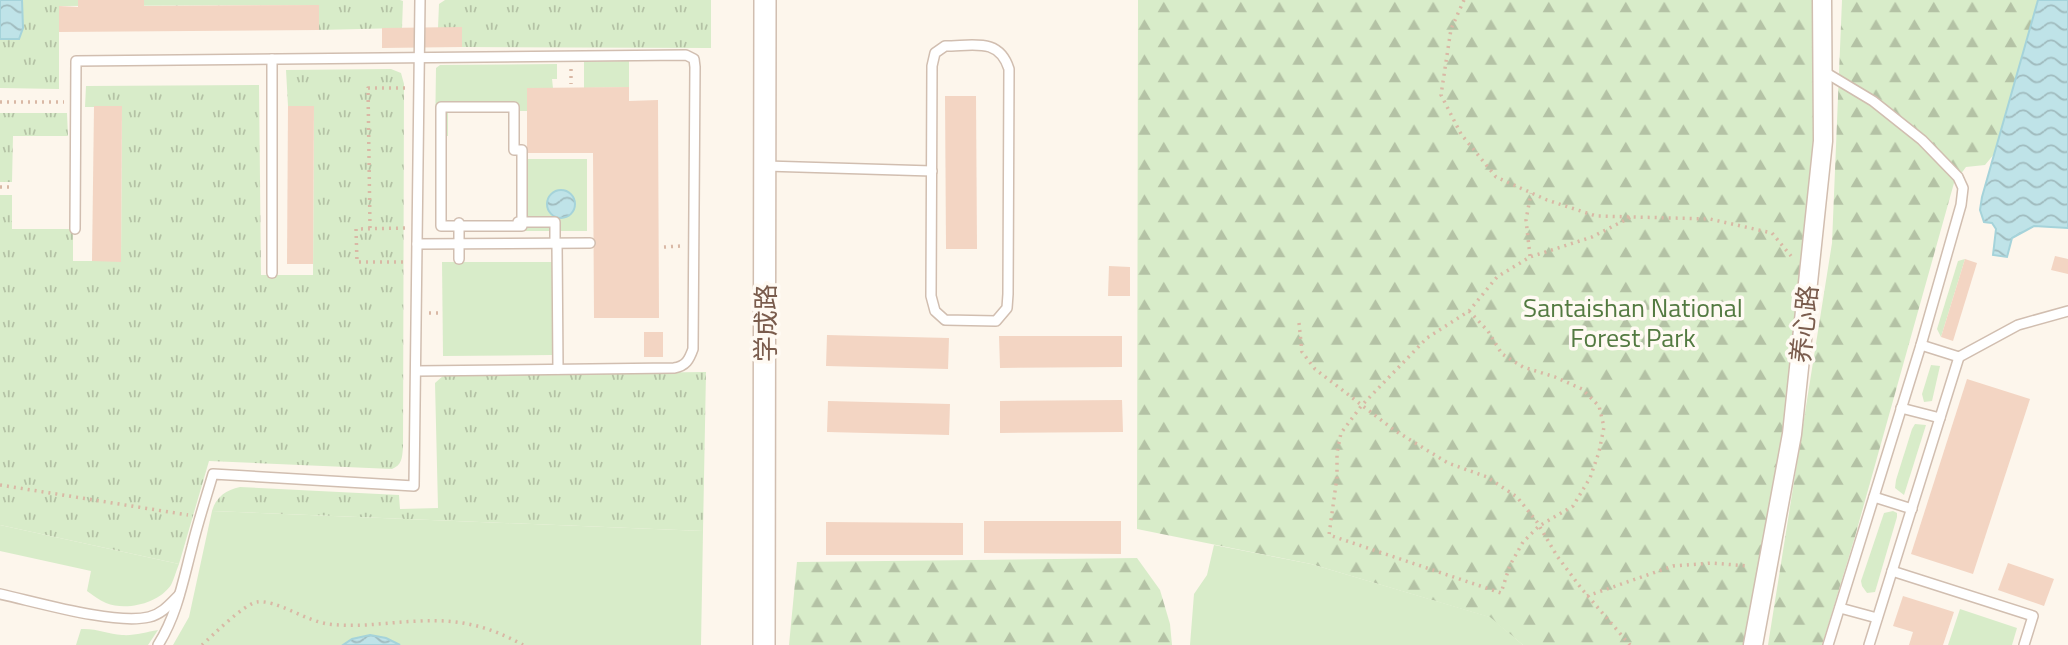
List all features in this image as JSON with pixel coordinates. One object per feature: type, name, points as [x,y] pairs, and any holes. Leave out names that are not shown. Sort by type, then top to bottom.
[{"type":"street","name":"学成路","points":[[764,645],[765,0]]},
{"type":"street","name":"养心路","points":[[1753,645],[1792,434],[1809,276],[1823,141],[1822,0]]},
{"type":"lane","points":[[158,645],[168,630],[180,594],[213,474],[414,486],[421,0]]},
{"type":"lane","points":[[945,46],[996,48],[1005,56],[1009,82],[1008,294],[1007,308],[996,321],[945,320],[935,311],[931,296],[932,171],[932,66],[935,53],[945,46]]},
{"type":"lane","points":[[75,229],[76,61],[686,55],[694,59],[693,349],[683,366],[416,371]]},
{"type":"lane","points":[[272,59],[272,274]]},
{"type":"lane","points":[[1823,71],[1873,101],[1922,140],[1958,177],[1963,188],[1961,205],[1920,345],[1828,645]]},
{"type":"lane","points":[[441,107],[514,107],[514,150],[522,150],[522,226],[459,226],[442,226],[441,107]]},
{"type":"lane","points":[[765,166],[932,171]]},
{"type":"lane","points":[[522,222],[555,222],[558,369]]},
{"type":"lane","points":[[459,226],[459,260]]},
{"type":"lane","points":[[417,244],[590,243]]},
{"type":"lane","points":[[1869,645],[1959,357],[2018,325],[2068,312]]},
{"type":"lane","points":[[1920,345],[1959,357]]},
{"type":"lane","points":[[1901,408],[1940,418]]},
{"type":"lane","points":[[1874,497],[1912,509]]},
{"type":"lane","points":[[1892,571],[2033,617],[2024,645]]},
{"type":"lane","points":[[0,594],[102,616],[137,618],[167,608],[180,594]]},
{"type":"lane","points":[[1840,608],[1877,618]]},
{"type":"path","points":[[1464,0],[1451,29],[1441,95],[1461,134],[1496,177],[1531,193],[1596,216],[1710,219],[1772,233],[1809,276]]},
{"type":"path","points":[[370,228],[368,88],[419,88]]},
{"type":"path","points":[[0,102],[76,102]]},
{"type":"path","points":[[0,187],[12,187]]},
{"type":"path","points":[[1530,257],[1525,220],[1531,193]]},
{"type":"path","points":[[1469,311],[1488,331],[1502,354],[1523,367],[1581,389],[1599,406],[1604,427],[1600,452],[1590,478],[1573,506],[1539,526],[1523,542],[1510,565],[1501,593],[1329,535],[1341,433],[1362,405],[1427,338],[1469,311],[1497,277],[1530,257],[1592,237],[1630,216]]},
{"type":"path","points":[[417,262],[357,262],[356,229],[418,228]]},
{"type":"path","points":[[1299,323],[1302,352],[1315,369],[1394,430],[1448,463],[1487,477],[1517,497],[1587,596],[1630,645]]},
{"type":"path","points":[[0,485],[200,517]]},
{"type":"path","points":[[1587,596],[1673,566],[1712,563],[1767,568]]},
{"type":"path","points":[[202,645],[254,602],[268,601],[327,624],[368,626],[419,621],[455,622],[481,626],[523,645]]},
{"type":"green space","points":[[0,0],[403,1],[402,28],[319,30],[318,5],[59,6],[59,89],[0,88]]},
{"type":"green space","points":[[445,0],[711,0],[711,48],[462,47],[461,28],[438,28],[439,4]]},
{"type":"green space","name":"Santaishan National Forest Park","points":[[1138,0],[1814,0],[1813,144],[1784,429],[1744,645],[1523,645],[1489,617],[1311,564],[1137,529]]},
{"type":"green space","points":[[1842,0],[2038,0],[1995,153],[1985,165],[1966,167],[1954,183],[1822,645],[1768,645],[1832,243]]},
{"type":"green space","points":[[629,61],[629,87],[584,88],[584,62]]},
{"type":"green space","points":[[557,64],[557,79],[552,79],[553,88],[527,88],[527,111],[448,111],[448,136],[435,136],[436,68],[440,65]]},
{"type":"green space","points":[[391,69],[401,73],[404,84],[403,448],[400,463],[392,469],[209,461],[179,564],[0,525],[0,195],[12,195],[12,229],[73,229],[73,261],[121,261],[122,107],[85,107],[86,86],[259,85],[261,275],[313,275],[314,107],[288,106],[286,70]]},
{"type":"green space","points":[[0,113],[67,113],[68,136],[13,136],[12,182],[0,182]]},
{"type":"green space","points":[[525,159],[587,159],[587,231],[525,231]]},
{"type":"green space","points":[[1965,259],[1941,337],[1937,329],[1958,261]]},
{"type":"green space","points":[[442,262],[552,262],[552,355],[443,356]]},
{"type":"green space","points":[[1931,365],[1940,366],[1932,401],[1924,402],[1922,394]]},
{"type":"green space","points":[[706,372],[703,531],[212,511],[222,495],[240,487],[399,495],[400,509],[438,508],[435,383],[444,375]]},
{"type":"green space","points":[[1915,424],[1926,425],[1904,495],[1895,488],[1896,480]]},
{"type":"green space","points":[[212,511],[703,531],[701,645],[173,645],[189,617]]},
{"type":"green space","points":[[1884,513],[1897,513],[1897,517],[1875,592],[1867,593],[1861,581]]},
{"type":"green space","points":[[0,525],[179,564],[171,585],[158,597],[132,606],[114,605],[103,602],[87,591],[91,571],[0,551]]},
{"type":"green space","points":[[1214,545],[1311,564],[1490,617],[1523,645],[1190,645],[1194,594],[1207,575]]},
{"type":"green space","points":[[1137,558],[1160,590],[1170,624],[1172,645],[789,645],[797,562]]},
{"type":"green space","points":[[1960,609],[2017,628],[2012,645],[1948,645]]},
{"type":"green space","points":[[81,629],[127,635],[158,630],[148,645],[76,645]]},
{"type":"water","points":[[0,0],[22,0],[23,28],[19,39],[0,39]]},
{"type":"water","points":[[2038,0],[2068,0],[2068,228],[2034,226],[2012,238],[2007,257],[1993,255],[1996,229],[1992,223],[1984,222],[1980,210],[1982,197]]},
{"type":"water","points":[[561,190],[571,194],[575,204],[571,214],[561,218],[551,214],[547,204],[551,194]]},
{"type":"water","points":[[370,635],[386,638],[400,645],[343,645],[352,639]]},
{"type":"building","points":[[78,0],[144,0],[144,6],[319,5],[319,30],[59,32],[59,6],[78,7]]},
{"type":"building","points":[[462,27],[462,47],[382,48],[382,28]]},
{"type":"building","points":[[629,87],[629,101],[658,100],[659,318],[594,318],[593,153],[527,153],[527,88]]},
{"type":"building","points":[[945,96],[976,96],[977,249],[946,249]]},
{"type":"building","points":[[94,106],[122,106],[121,262],[92,261]]},
{"type":"building","points":[[288,106],[314,106],[313,264],[287,264]]},
{"type":"building","points":[[2055,256],[2068,259],[2068,274],[2051,270]]},
{"type":"building","points":[[1965,259],[1977,263],[1953,341],[1941,337]]},
{"type":"building","points":[[1109,266],[1130,267],[1130,296],[1108,296]]},
{"type":"building","points":[[644,332],[663,332],[663,357],[644,357]]},
{"type":"building","points":[[827,335],[949,338],[948,369],[826,366]]},
{"type":"building","points":[[999,336],[1122,336],[1122,367],[1000,368]]},
{"type":"building","points":[[1967,379],[2030,399],[1973,574],[1911,554]]},
{"type":"building","points":[[1122,400],[1123,432],[1000,433],[1000,401]]},
{"type":"building","points":[[828,401],[950,404],[949,435],[827,432]]},
{"type":"building","points":[[984,521],[1121,521],[1121,554],[984,553]]},
{"type":"building","points":[[826,522],[963,523],[963,555],[826,555]]},
{"type":"building","points":[[2008,563],[2054,579],[2044,606],[1998,590]]},
{"type":"building","points":[[1903,596],[1954,612],[1943,645],[1909,645],[1913,632],[1893,626]]}]
